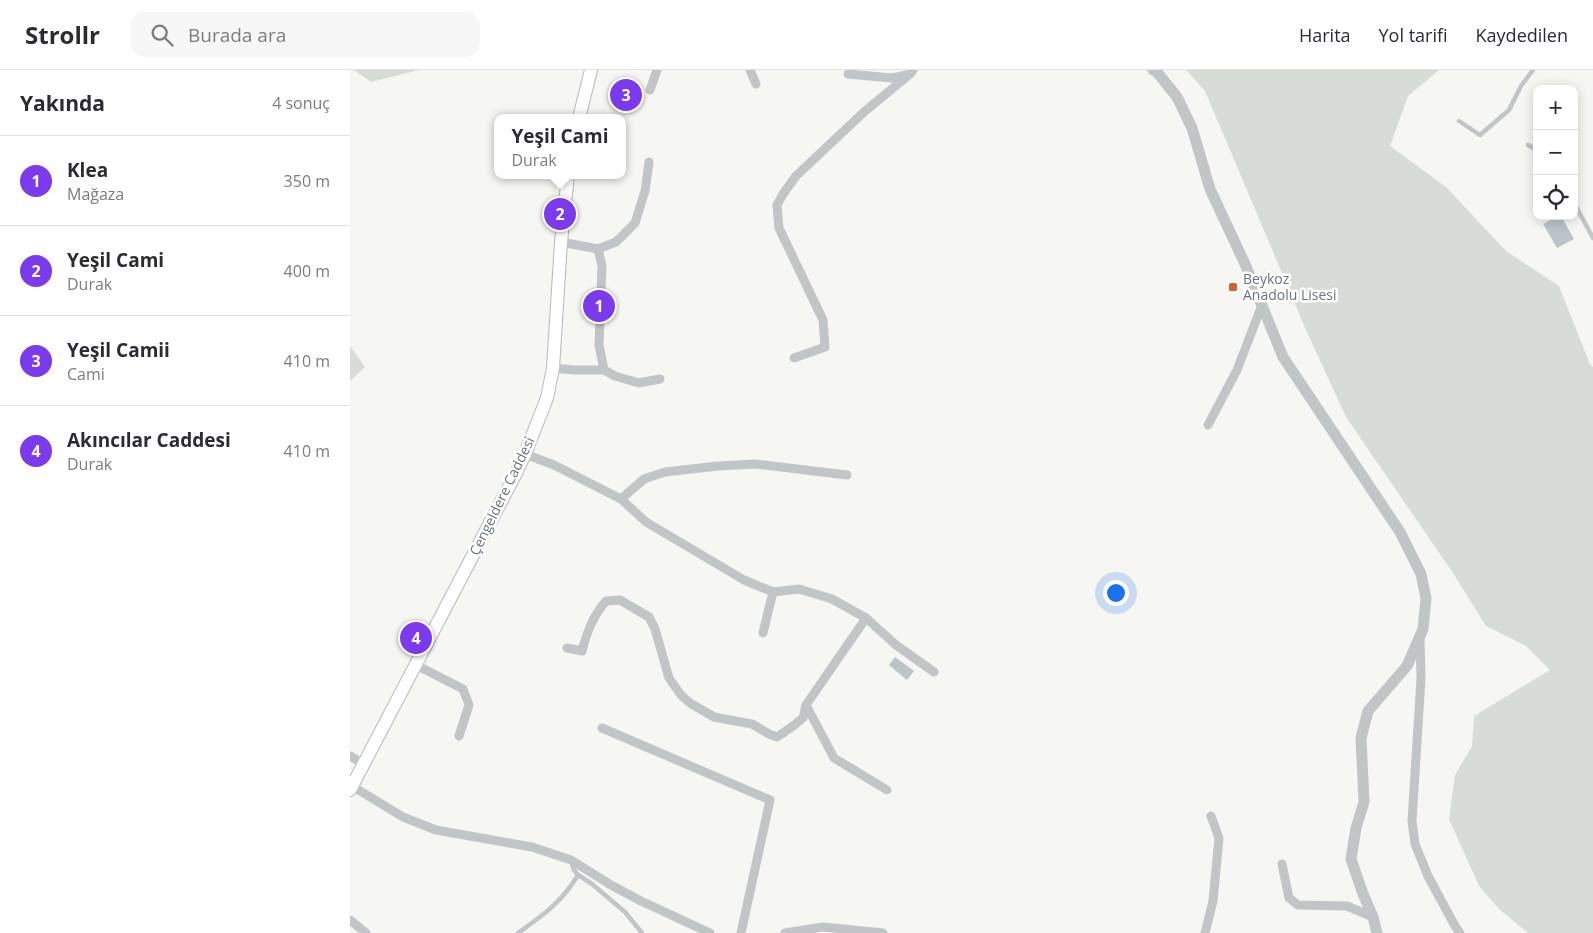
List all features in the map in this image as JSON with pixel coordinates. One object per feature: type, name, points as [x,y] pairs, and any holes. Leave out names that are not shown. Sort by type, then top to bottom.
[{"type":"main road","points":[[580,114],[591,70]]},
{"type":"main road","name":"Çengeldere Caddesi","points":[[351,788],[525,454],[547,398],[553,368],[561,242],[568,179]]},
{"type":"street","points":[[650,90],[657,70]]},
{"type":"street","points":[[750,70],[756,84]]},
{"type":"street","points":[[1153,70],[1158,72],[1177,96],[1192,128],[1210,189],[1246,264],[1283,357],[1400,532],[1421,574],[1426,598],[1423,629],[1407,666],[1368,711],[1361,738],[1364,802],[1356,828],[1351,859],[1362,894],[1373,917],[1377,933]]},
{"type":"street","points":[[848,74],[892,78],[911,72]]},
{"type":"street","points":[[794,358],[825,347],[823,320],[779,228],[777,205],[796,176],[864,112],[911,72]]},
{"type":"street","points":[[561,242],[598,249],[616,242],[635,223],[645,191],[649,162]]},
{"type":"street","points":[[598,249],[602,266],[599,345],[604,370]]},
{"type":"street","points":[[1208,425],[1237,370],[1262,305]]},
{"type":"street","points":[[553,368],[604,370],[615,376],[639,383],[660,379]]},
{"type":"street","points":[[525,454],[554,465],[621,499],[646,522],[744,580],[773,592],[798,589],[832,599],[866,618],[896,645],[934,672]]},
{"type":"street","points":[[621,499],[644,479],[665,472],[718,466],[755,464],[847,475]]},
{"type":"street","points":[[763,633],[773,592]]},
{"type":"street","points":[[567,648],[582,651],[587,633],[597,612],[606,601],[620,600],[649,617],[655,629],[669,678],[686,699],[714,718],[752,724],[769,734],[777,736],[803,718],[806,705],[866,618]]},
{"type":"street","points":[[1420,635],[1421,679],[1412,821],[1415,844],[1428,876],[1460,933]]},
{"type":"street","points":[[416,665],[463,689],[470,705],[459,736]]},
{"type":"street","points":[[806,705],[834,758],[887,790]]},
{"type":"street","points":[[602,728],[770,800],[741,933]]},
{"type":"street","points":[[350,756],[364,764]]},
{"type":"street","points":[[351,788],[403,817],[436,830],[532,847],[571,860],[611,885],[710,933]]},
{"type":"street","points":[[1204,933],[1213,901],[1219,838],[1212,816]]},
{"type":"street","points":[[1282,864],[1288,898],[1298,905],[1347,906],[1373,917]]},
{"type":"street","points":[[350,920],[366,933]]},
{"type":"street","points":[[785,933],[823,927],[883,933]]},
{"type":"lane","points":[[1459,121],[1480,135],[1509,110],[1521,86],[1533,70]]},
{"type":"lane","points":[[1528,145],[1533,148]]},
{"type":"lane","points":[[1578,210],[1593,238]]},
{"type":"lane","points":[[571,860],[572,867],[578,875],[592,884],[625,912],[642,933]]},
{"type":"lane","points":[[518,933],[553,907],[571,887],[578,875]]},
{"type":"shaded area","points":[[354,70],[419,70],[371,82]]},
{"type":"shaded area","points":[[1186,70],[1439,70],[1408,96],[1390,146],[1446,187],[1506,251],[1559,286],[1590,364],[1593,367],[1593,933],[1528,933],[1499,909],[1479,886],[1449,819],[1455,775],[1472,746],[1474,716],[1550,670],[1526,646],[1486,626],[1453,573],[1346,417],[1306,330],[1205,91]]},
{"type":"shaded area","points":[[1550,220],[1563,220],[1574,239],[1557,248],[1543,224]]},
{"type":"shaded area","points":[[350,346],[365,367],[350,381]]},
{"type":"shaded area","points":[[895,657],[914,671],[907,680],[889,665]]},
{"type":"building","points":[[623,79],[641,99],[629,110],[611,91]]},
{"type":"place","name":"Yeşil Camii","points":[[626,95]]},
{"type":"place","name":"Yeşil Cami","points":[[560,214]]},
{"type":"place","name":"Beykoz Anadolu Lisesi","points":[[1233,287]]},
{"type":"place","name":"Klea","points":[[599,306]]},
{"type":"place","name":"Akıncılar Caddesi","points":[[416,638]]}]
